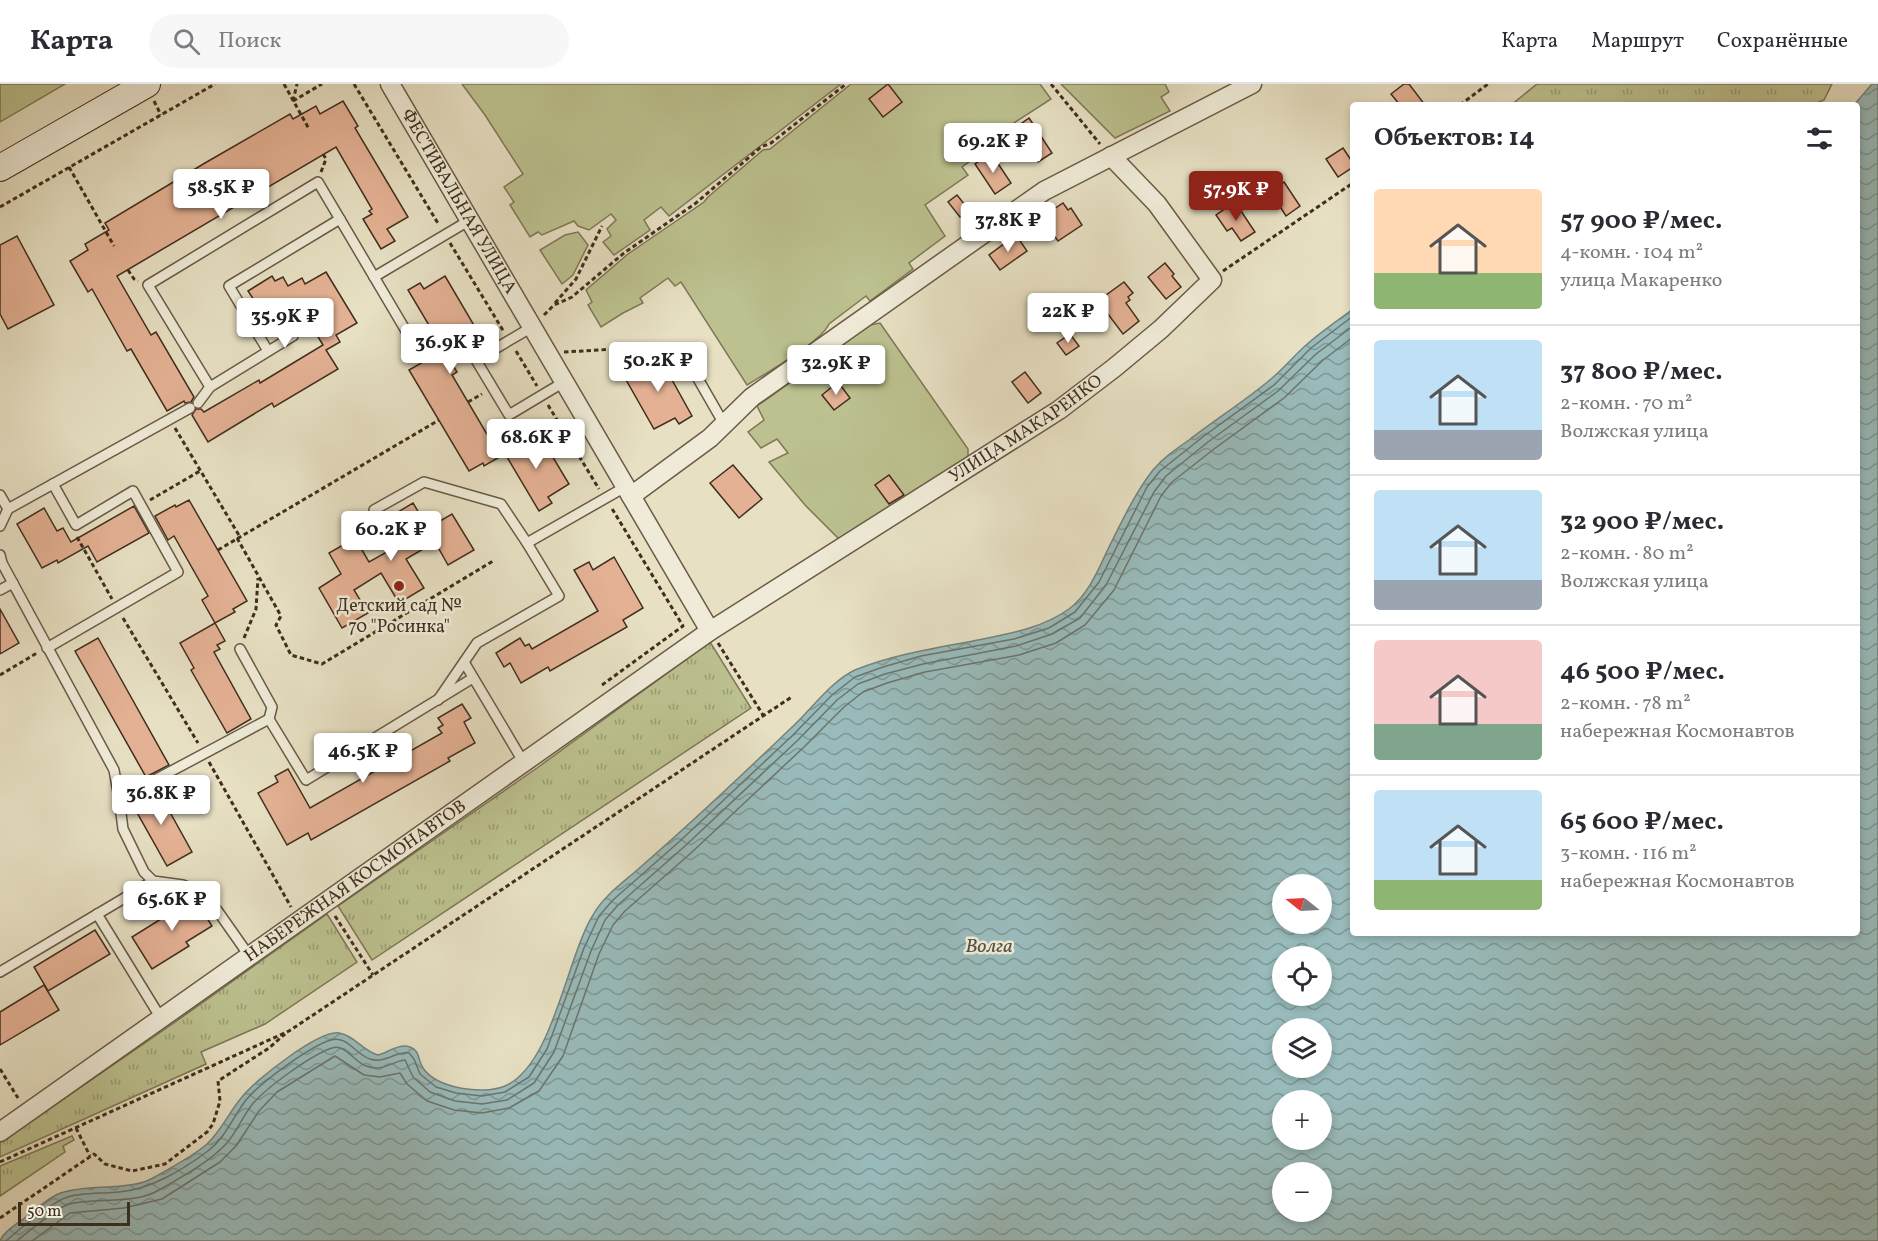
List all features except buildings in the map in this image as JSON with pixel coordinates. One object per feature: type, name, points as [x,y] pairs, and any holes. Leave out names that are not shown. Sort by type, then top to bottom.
[{"type":"street","points":[[0,168],[147,84]]},
{"type":"street","name":"ФЕСТИВАЛЬНАЯ УЛИЦА","points":[[390,84],[710,631]]},
{"type":"street","points":[[628,491],[710,438],[752,397],[1044,191],[1252,84]]},
{"type":"street","points":[[1111,156],[1156,204],[1212,280]]},
{"type":"street","name":"УЛИЦА МАКАРЕНКО","points":[[710,631],[1059,410],[1161,329],[1212,280]]},
{"type":"street","name":"НАБЕРЕЖНАЯ КОСМОНАВТОВ","points":[[0,1132],[162,1020],[710,631]]},
{"type":"lane","points":[[210,387],[148,285],[318,182],[409,336]]},
{"type":"lane","points":[[268,351],[229,286],[340,219]]},
{"type":"lane","points":[[374,277],[470,220]]},
{"type":"lane","points":[[532,327],[476,360],[509,415],[564,382]]},
{"type":"lane","points":[[0,526],[8,509],[194,406],[210,387],[293,336]]},
{"type":"lane","points":[[693,370],[724,424]]},
{"type":"lane","points":[[374,510],[424,482],[501,504],[528,543],[559,596],[477,643],[438,700]]},
{"type":"lane","points":[[47,648],[178,572],[133,491],[76,525],[53,484]]},
{"type":"lane","points":[[528,543],[606,499],[628,491]]},
{"type":"lane","points":[[0,495],[8,509]]},
{"type":"lane","points":[[0,555],[12,583],[114,770],[123,829],[144,872],[153,881],[183,885],[200,892],[217,910],[250,957]]},
{"type":"lane","points":[[0,590],[12,583]]},
{"type":"lane","points":[[119,798],[269,718],[272,707],[240,649]]},
{"type":"lane","points":[[464,662],[524,763]]},
{"type":"lane","points":[[269,718],[306,780],[473,678]]},
{"type":"lane","points":[[0,972],[153,881]]},
{"type":"lane","points":[[97,914],[162,1020]]},
{"type":"path","points":[[0,207],[215,84]]},
{"type":"path","points":[[284,84],[309,129]]},
{"type":"path","points":[[293,100],[297,84]]},
{"type":"path","points":[[293,100],[322,84]]},
{"type":"path","points":[[354,84],[683,626],[599,687]]},
{"type":"path","points":[[554,305],[572,297],[624,253],[696,203],[761,147],[771,143],[846,84]]},
{"type":"path","points":[[1051,84],[1111,156]]},
{"type":"path","points":[[1464,102],[1488,84]]},
{"type":"path","points":[[318,182],[326,159],[323,154]]},
{"type":"path","points":[[69,167],[114,246]]},
{"type":"path","points":[[1212,280],[1350,185]]},
{"type":"path","points":[[532,327],[576,279],[602,226]]},
{"type":"path","points":[[548,353],[652,347],[661,349],[693,370]]},
{"type":"path","points":[[468,402],[493,387]]},
{"type":"path","points":[[170,419],[280,615],[276,625],[291,655],[322,664],[493,561]]},
{"type":"path","points":[[218,550],[439,420]]},
{"type":"path","points":[[141,505],[200,471]]},
{"type":"path","points":[[76,525],[75,533],[205,753],[291,907],[282,913]]},
{"type":"path","points":[[240,649],[256,609],[258,576]]},
{"type":"path","points":[[710,631],[763,715]]},
{"type":"path","points":[[0,675],[47,648]]},
{"type":"path","points":[[0,1218],[94,1154],[105,1164],[132,1172],[165,1164],[207,1132],[213,1124],[220,1101],[218,1081],[268,1048],[289,1031],[793,696]]},
{"type":"path","points":[[338,920],[373,975]]},
{"type":"path","points":[[0,1162],[289,1031]]},
{"type":"path","points":[[0,1069],[18,1098]]},
{"type":"path","points":[[76,1128],[90,1156]]},
{"type":"green space","points":[[0,84],[65,84],[0,122]]},
{"type":"green space","points":[[462,84],[841,84],[669,216],[661,207],[644,220],[650,230],[614,255],[603,242],[611,236],[607,229],[616,220],[611,214],[589,230],[578,226],[574,221],[542,235],[538,232],[530,237],[510,205],[514,202],[504,187],[523,174]]},
{"type":"green space","points":[[851,84],[1040,84],[1051,99],[1000,132],[1003,138],[962,167],[968,175],[925,205],[945,236],[909,263],[913,269],[870,301],[866,296],[829,324],[805,348],[747,385],[681,282],[675,286],[668,278],[640,298],[643,303],[601,327],[588,305],[592,302],[586,290],[628,254],[704,202],[763,150],[770,149]]},
{"type":"green space","points":[[1061,84],[1165,84],[1169,92],[1161,97],[1170,111],[1115,138]]},
{"type":"green space","points":[[1537,84],[1832,84],[1824,100],[1819,102],[1515,102]]},
{"type":"green space","points":[[578,232],[588,245],[573,275],[562,284],[540,250],[565,235]]},
{"type":"green space","points":[[880,323],[968,449],[968,458],[841,541],[805,505],[769,462],[788,453],[777,439],[761,448],[748,432],[764,420],[757,406],[842,346],[865,326]]},
{"type":"green space","points":[[710,642],[751,708],[372,960],[338,906],[537,768]]},
{"type":"green space","points":[[327,914],[357,962],[265,1024],[201,1052],[206,1064],[0,1157],[0,1143]]},
{"type":"green space","points":[[72,1136],[74,1140],[63,1146],[65,1152],[0,1196],[0,1166]]},
{"type":"water","name":"Волга","points":[[1872,84],[1878,84],[1878,1241],[0,1241],[11,1228],[54,1196],[86,1188],[133,1185],[144,1182],[188,1158],[212,1139],[242,1097],[260,1079],[303,1047],[330,1034],[344,1034],[378,1055],[397,1047],[413,1048],[421,1065],[430,1075],[450,1085],[474,1090],[496,1089],[505,1086],[521,1074],[535,1057],[557,1009],[583,934],[602,902],[733,783],[798,722],[829,689],[855,670],[883,660],[1023,630],[1069,609],[1088,588],[1135,498],[1157,466],[1175,450],[1261,387],[1310,341],[1350,311],[1350,936],[1860,936],[1860,102],[1857,102]]},
{"type":"place","name":"Детский сад № 70 \"Росинка\"","points":[[399,586]]}]
